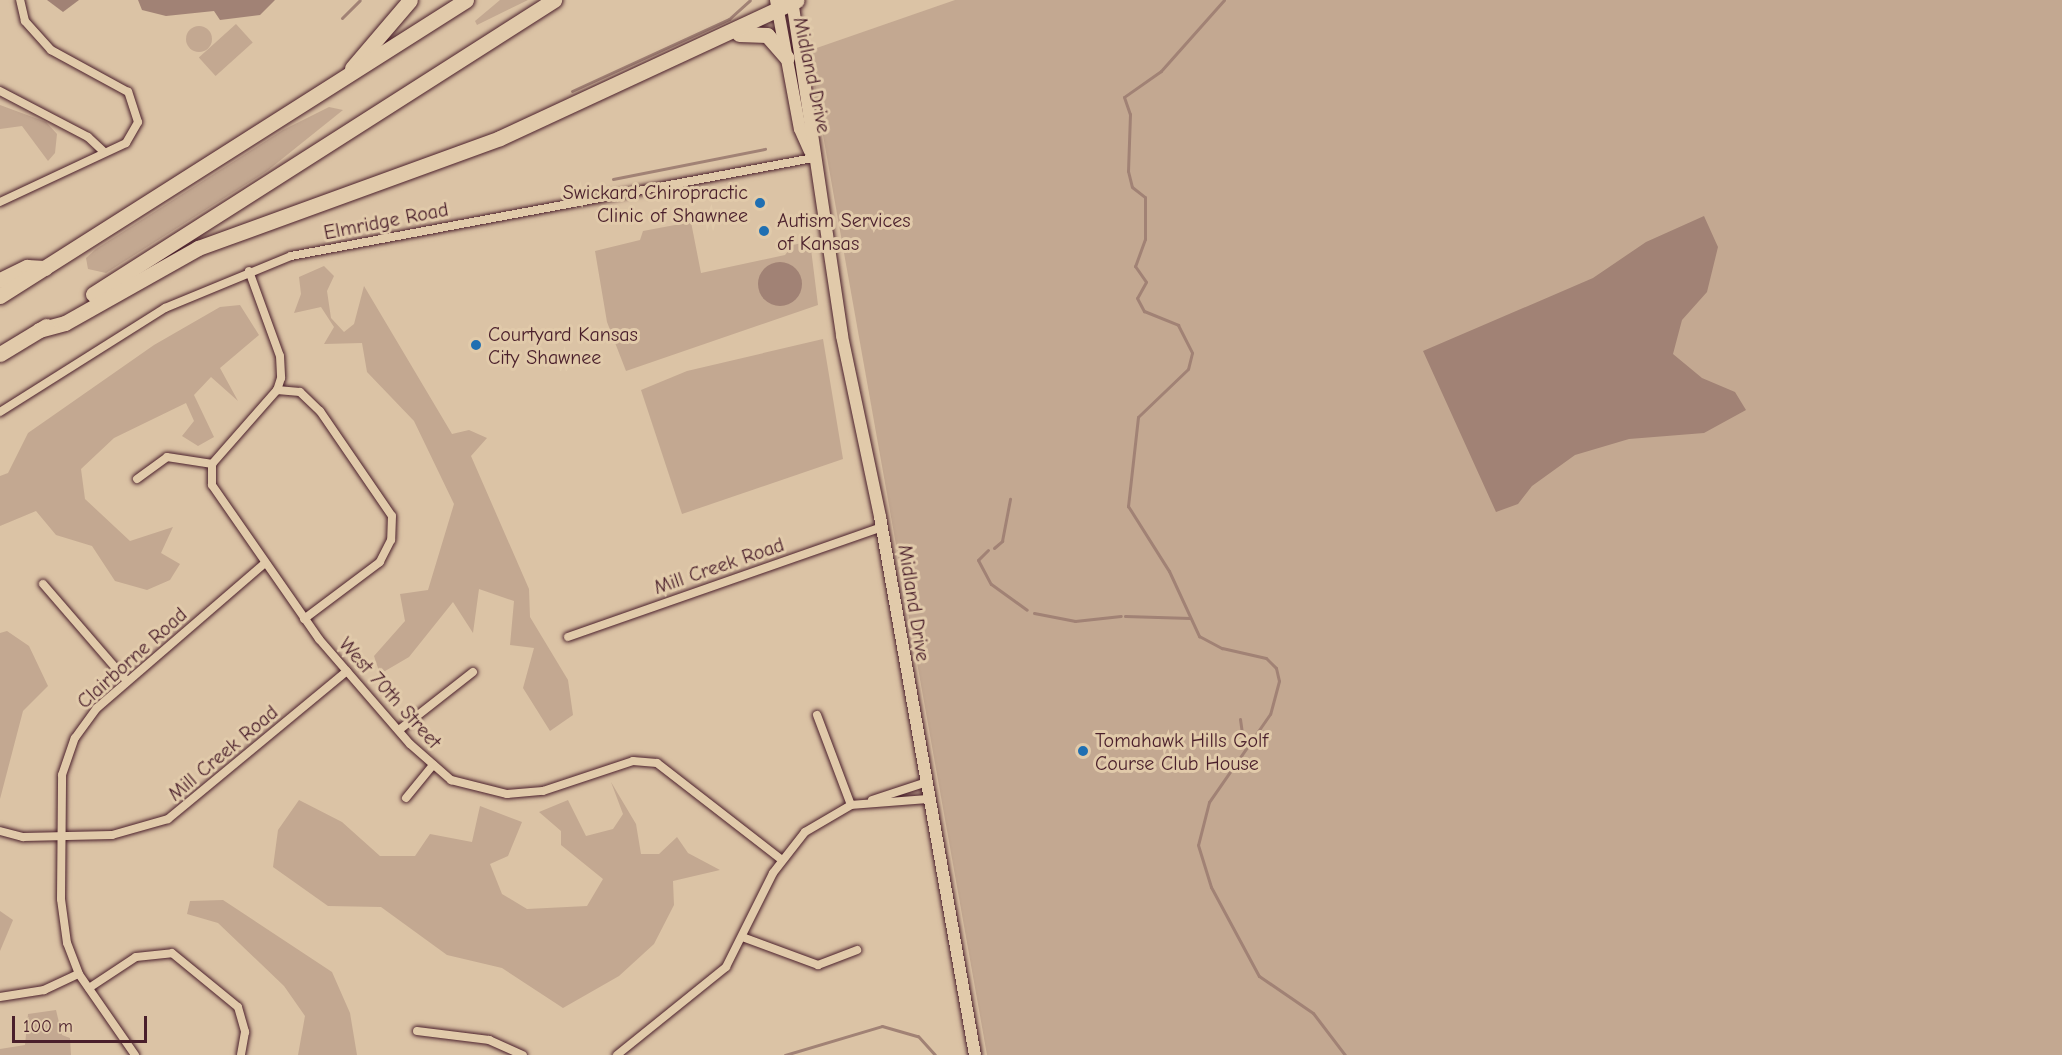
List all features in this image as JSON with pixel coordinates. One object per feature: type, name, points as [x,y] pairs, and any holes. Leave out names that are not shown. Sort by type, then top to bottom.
[{"type":"highway","points":[[342,80],[410,0]]},
{"type":"highway","points":[[0,296],[466,0]]},
{"type":"highway","points":[[0,354],[554,0]]},
{"type":"highway","points":[[39,330],[65,323],[198,248],[501,138],[727,36],[777,5],[794,1]]},
{"type":"highway","points":[[727,36],[762,33],[787,58]]},
{"type":"highway","points":[[0,280],[27,267],[45,268]]},
{"type":"main road","name":"Midland Drive","points":[[794,1],[813,158],[882,527],[924,783],[975,1055]]},
{"type":"main road","name":"Midland Drive","points":[[777,5],[800,129],[813,158]]},
{"type":"street","points":[[0,202],[126,142],[138,122],[136,104],[122,87],[51,50],[25,21],[20,0]]},
{"type":"street","points":[[0,91],[88,137],[104,152]]},
{"type":"street","name":"Elmridge Road","points":[[0,412],[165,309],[249,271],[330,247],[813,158]]},
{"type":"street","points":[[137,479],[167,458],[212,464],[277,390],[280,356],[249,271]]},
{"type":"street","points":[[277,390],[300,393],[320,411],[392,516],[391,540],[380,562],[304,619]]},
{"type":"street","name":"West 70th Street","points":[[212,464],[215,495],[304,619],[399,730],[433,765],[465,786],[507,794],[543,791],[633,761],[657,763],[782,860]]},
{"type":"street","name":"Mill Creek Road","points":[[568,637],[882,527]]},
{"type":"street","name":"Clairborne Road","points":[[135,1055],[79,974],[62,919],[59,796],[68,754],[86,721],[127,681],[264,564]]},
{"type":"street","points":[[43,584],[127,681]]},
{"type":"street","name":"Mill Creek Road","points":[[0,831],[60,836],[133,832],[168,819],[347,671]]},
{"type":"street","points":[[399,730],[473,672]]},
{"type":"street","points":[[817,715],[851,805]]},
{"type":"street","points":[[406,798],[433,765]]},
{"type":"street","points":[[617,1055],[712,982],[745,938],[782,860],[805,832],[851,805],[924,783]]},
{"type":"street","points":[[872,800],[927,799]]},
{"type":"street","points":[[745,938],[818,965],[857,950]]},
{"type":"street","points":[[89,988],[136,957],[172,953],[238,1007],[245,1032],[241,1055]]},
{"type":"street","points":[[0,997],[44,990],[79,974]]},
{"type":"street","points":[[417,1031],[489,1040],[522,1055]]},
{"type":"shaded area","points":[[47,0],[79,0],[63,12]]},
{"type":"shaded area","points":[[138,0],[275,0],[260,15],[220,20],[214,11],[166,16],[142,10]]},
{"type":"shaded area","points":[[500,0],[528,0],[477,25],[475,21]]},
{"type":"shaded area","points":[[955,0],[2062,0],[2062,1055],[987,1055],[808,51]]},
{"type":"shaded area","points":[[236,24],[253,43],[216,76],[199,57]]},
{"type":"shaded area","points":[[199,26],[208,30],[212,39],[208,48],[199,52],[190,48],[186,39],[190,30]]},
{"type":"shaded area","points":[[0,105],[46,122],[57,134],[55,153],[48,161],[22,126],[0,129]]},
{"type":"shaded area","points":[[329,107],[343,110],[267,171],[106,273],[88,269],[86,258],[96,249],[283,130]]},
{"type":"shaded area","points":[[1704,216],[1718,247],[1707,292],[1682,320],[1673,354],[1702,378],[1735,392],[1746,410],[1704,433],[1629,439],[1575,455],[1532,486],[1518,504],[1496,512],[1423,351],[1593,278],[1646,242]]},
{"type":"shaded area","points":[[691,222],[701,273],[785,255],[793,245],[810,241],[818,305],[626,371],[607,322],[595,251],[640,240],[643,231]]},
{"type":"shaded area","points":[[780,262],[789,263],[796,268],[801,275],[801,293],[796,300],[789,305],[780,306],[771,305],[764,300],[759,293],[758,284],[759,275],[764,268],[771,263]]},
{"type":"shaded area","points":[[324,266],[334,276],[327,291],[331,318],[344,332],[354,324],[364,286],[452,434],[469,430],[487,438],[471,456],[529,589],[530,617],[568,680],[573,715],[550,731],[523,688],[534,648],[510,645],[514,601],[479,589],[473,633],[453,602],[409,657],[380,674],[374,656],[405,621],[400,594],[428,590],[454,504],[414,421],[367,372],[362,343],[324,344],[334,327],[321,307],[294,313],[301,294],[299,277]]},
{"type":"shaded area","points":[[240,305],[259,335],[220,368],[238,401],[211,377],[194,395],[214,437],[198,446],[182,436],[194,421],[186,403],[114,438],[81,469],[85,499],[130,541],[173,527],[161,553],[180,564],[170,580],[147,590],[115,581],[92,546],[56,535],[36,511],[0,526],[0,476],[8,473],[28,433],[154,345],[220,307]]},
{"type":"shaded area","points":[[823,339],[843,459],[682,514],[641,390],[687,371]]},
{"type":"shaded area","points":[[7,631],[29,646],[48,686],[23,711],[0,799],[0,633]]},
{"type":"shaded area","points":[[611,782],[636,824],[641,854],[659,854],[677,837],[688,853],[720,870],[673,881],[674,905],[654,944],[619,976],[563,1008],[502,968],[447,955],[381,907],[328,906],[273,867],[278,830],[299,800],[342,822],[380,856],[415,856],[430,834],[472,842],[480,806],[522,822],[508,856],[490,864],[502,894],[527,909],[587,906],[603,879],[561,845],[561,831],[539,812],[568,800],[586,836],[613,829],[623,814]]},
{"type":"shaded area","points":[[223,900],[332,972],[350,1013],[357,1055],[298,1055],[305,1016],[284,986],[218,923],[187,914],[190,901]]},
{"type":"shaded area","points":[[0,911],[13,920],[0,951]]},
{"type":"shaded area","points":[[56,1010],[62,1035],[70,1038],[71,1055],[0,1055],[0,1049],[25,1045],[28,1014]]},
{"type":"waterway","points":[[342,18],[360,0]]},
{"type":"waterway","points":[[572,91],[729,19],[750,0]]},
{"type":"waterway","points":[[1224,0],[1161,71],[1124,97],[1130,114],[1128,171],[1132,187],[1145,197],[1145,239],[1135,266],[1146,282],[1137,298],[1144,311],[1178,325],[1192,353],[1188,369],[1138,417],[1128,506],[1169,571],[1199,636],[1222,648],[1266,658],[1276,668],[1279,681],[1270,714],[1209,802],[1198,845],[1211,887],[1259,976],[1313,1013],[1345,1055]]},
{"type":"waterway","points":[[613,179],[765,149]]},
{"type":"waterway","points":[[994,548],[1002,541],[1010,499]]},
{"type":"waterway","points":[[988,550],[978,560],[991,584],[1027,610]]},
{"type":"waterway","points":[[1034,613],[1075,621],[1121,616]]},
{"type":"waterway","points":[[1125,616],[1190,618]]},
{"type":"waterway","points":[[1240,719],[1244,746]]},
{"type":"waterway","points":[[785,1055],[882,1026],[918,1036],[935,1055]]},
{"type":"place","name":"Swickard Chiropractic Clinic of Shawnee","points":[[760,203]]},
{"type":"place","name":"Autism Services of Kansas","points":[[764,231]]},
{"type":"place","name":"Courtyard Kansas City Shawnee","points":[[476,345]]},
{"type":"place","name":"Tomahawk Hills Golf Course Club House","points":[[1083,751]]}]
